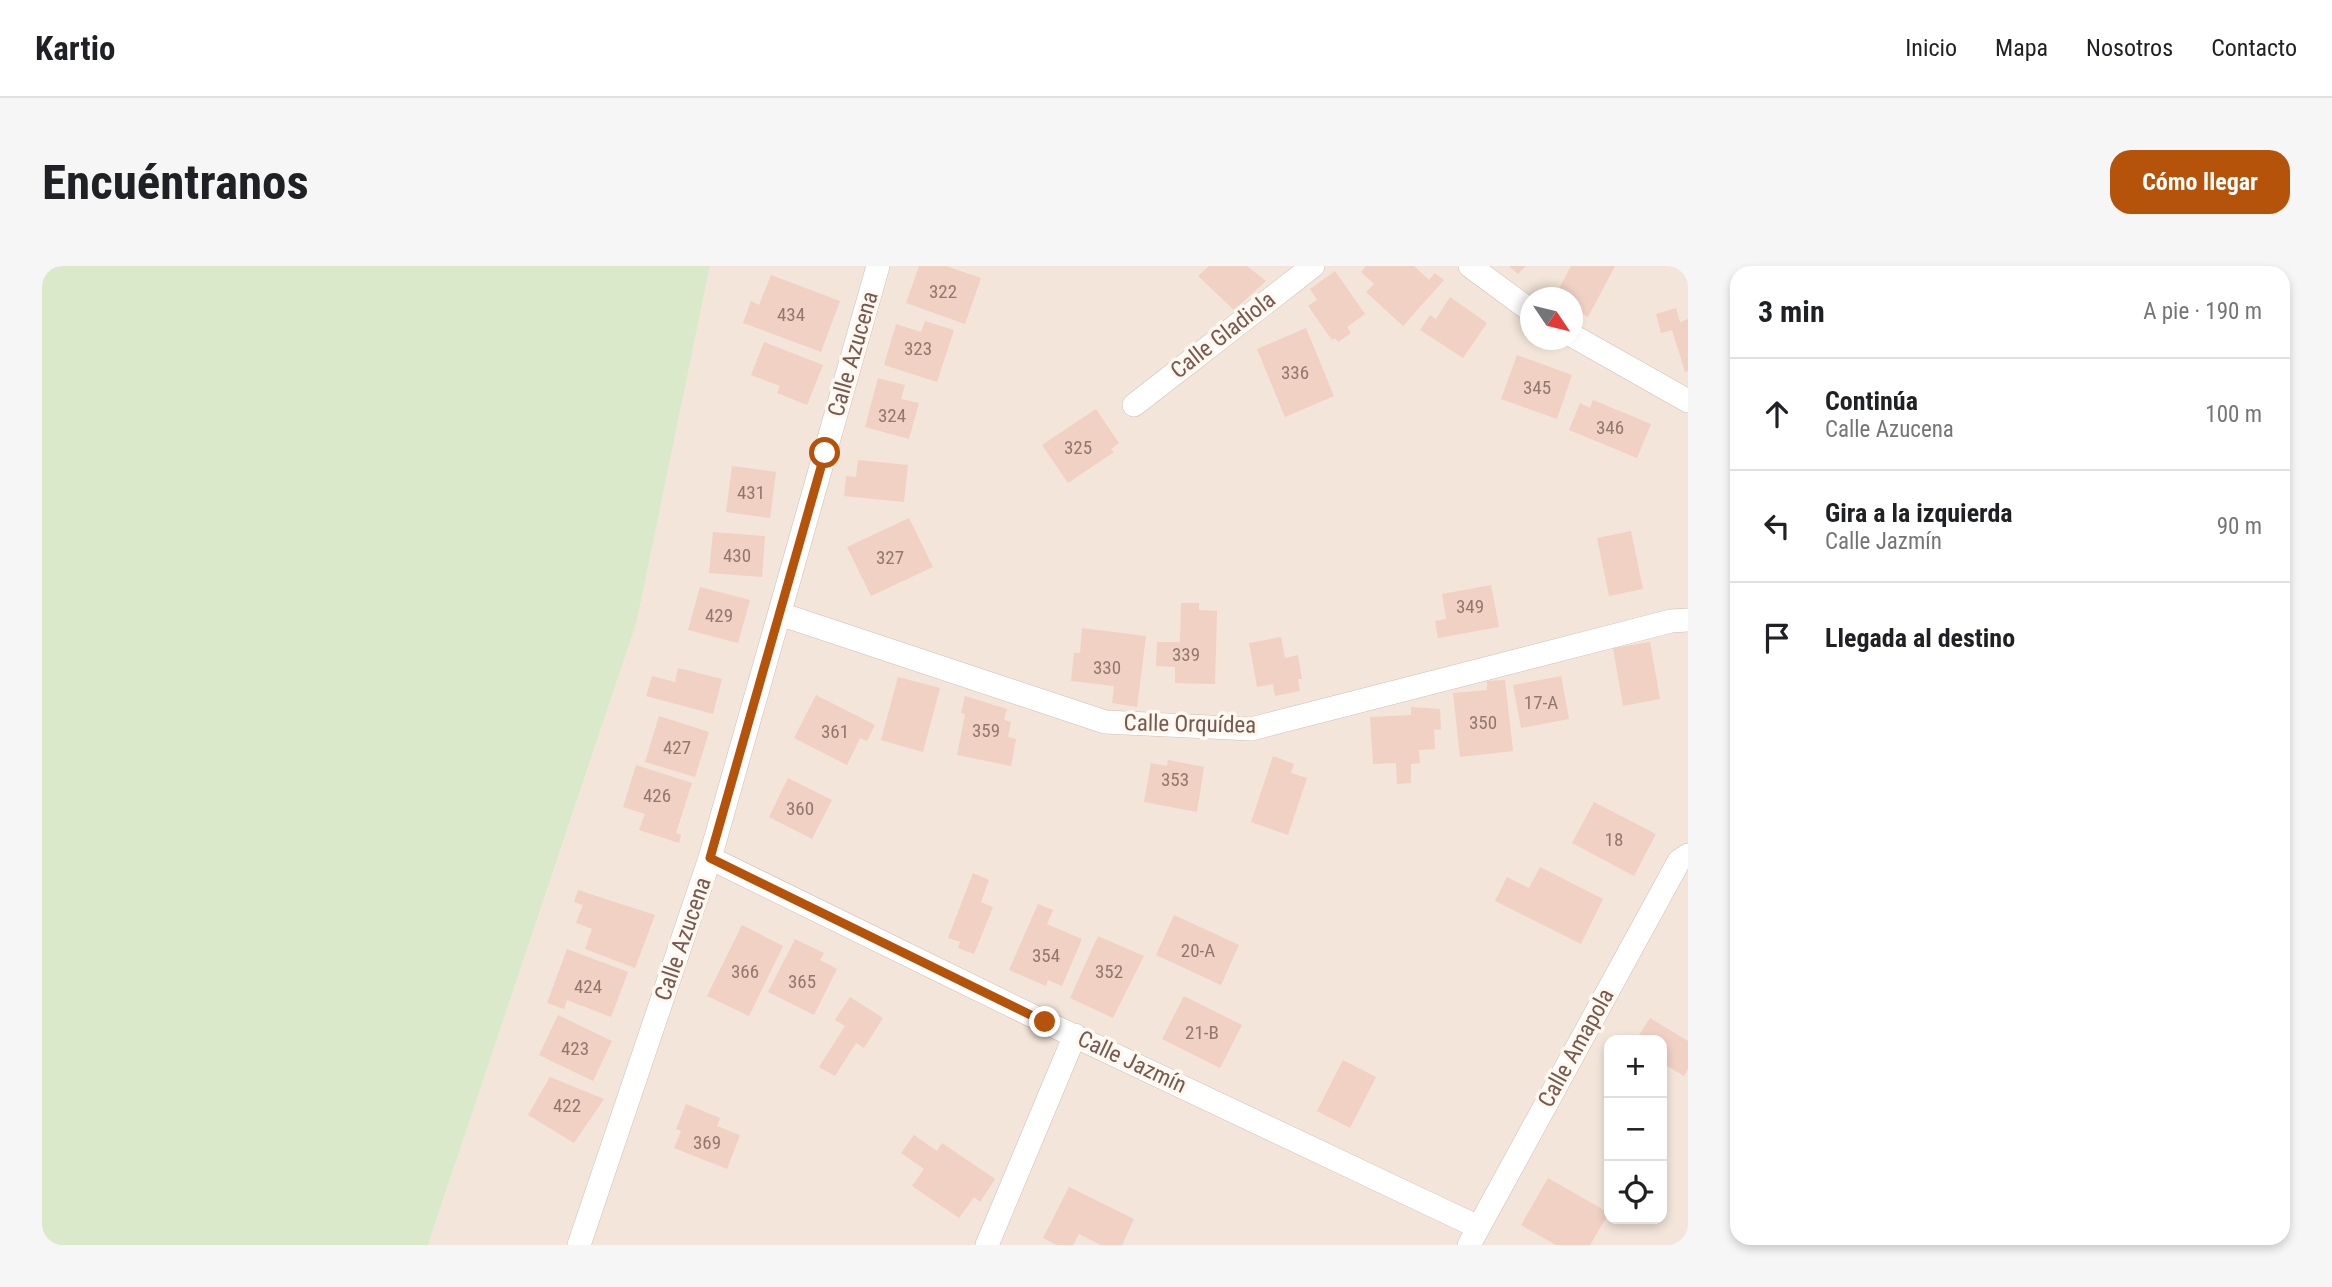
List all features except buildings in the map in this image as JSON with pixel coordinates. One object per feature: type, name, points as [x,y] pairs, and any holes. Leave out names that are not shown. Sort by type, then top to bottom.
[{"type":"street","name":"Calle Azucena","points":[[579,1245],[710,858],[878,266]]},
{"type":"street","name":"Calle Gladiola","points":[[1134,405],[1313,266]]},
{"type":"street","points":[[1470,266],[1520,303]]},
{"type":"street","points":[[1583,342],[1688,401]]},
{"type":"street","name":"Calle Orquídea","points":[[780,614],[1105,722],[1251,729],[1671,621],[1688,620]]},
{"type":"street","name":"Calle Amapola","points":[[1474,1236],[1679,861],[1688,855]]},
{"type":"street","name":"Calle Jazmín","points":[[710,858],[1075,1035],[1474,1236]]},
{"type":"street","points":[[987,1245],[1075,1035]]},
{"type":"shaded area","points":[[710,266],[1688,266],[1688,1245],[428,1245],[637,621]]},
{"type":"green space","points":[[42,266],[710,266],[637,621],[428,1245],[42,1245]]},
{"type":"route","points":[[825,453],[710,858],[1045,1022]]}]
